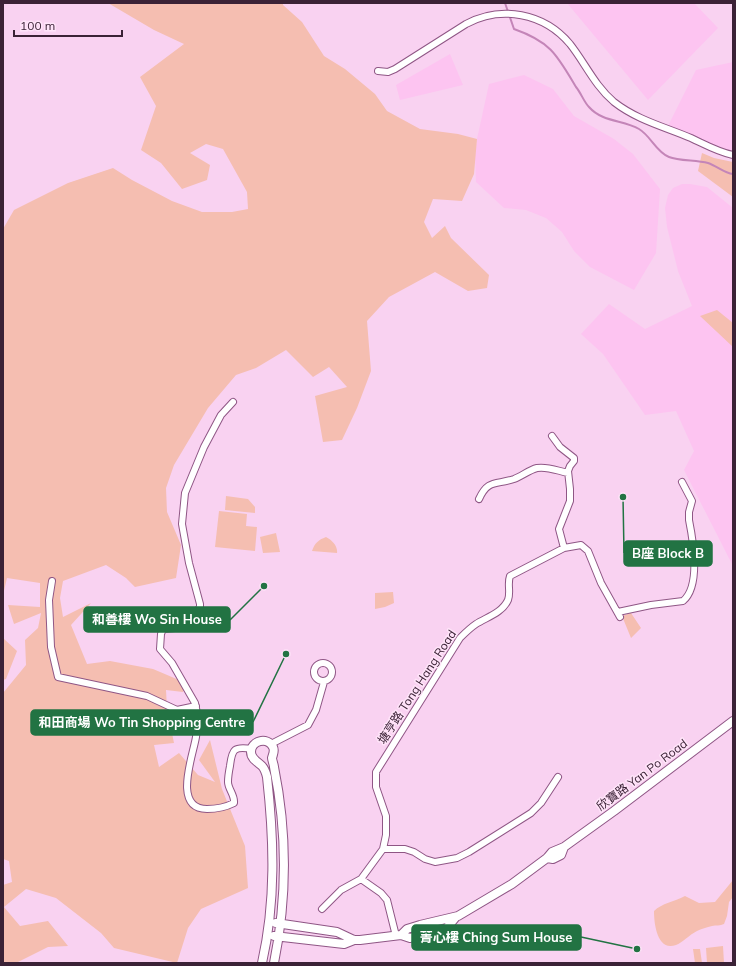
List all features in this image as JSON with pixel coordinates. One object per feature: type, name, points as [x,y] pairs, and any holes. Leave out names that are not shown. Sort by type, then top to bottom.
[{"type":"street","points":[[378,72],[385,72],[395,69],[478,18],[501,13],[524,15],[544,23],[564,37],[601,89],[613,101],[628,111],[703,144],[733,154]]},
{"type":"street","points":[[233,402],[221,415],[204,447],[185,493],[182,524],[189,563],[200,600],[200,607],[187,627],[166,629],[162,631],[160,649],[172,663],[196,706],[198,718],[196,736],[187,778],[189,798],[193,805],[201,809],[212,809],[228,806],[234,803],[228,782],[232,752],[236,748],[242,747],[252,749]]},
{"type":"street","points":[[552,436],[560,447],[574,458],[574,461],[568,468],[570,501],[559,530],[564,548]]},
{"type":"street","points":[[479,499],[483,489],[490,484],[514,478],[538,468],[568,473]]},
{"type":"street","name":"塘亨路 Tong Hang Road","points":[[322,909],[341,890],[361,879],[383,849],[386,835],[386,816],[376,786],[376,772],[460,638],[475,624],[503,608],[508,600],[510,590],[508,581],[510,576],[564,548],[580,545],[588,552],[601,583],[619,615],[650,605],[683,601],[689,595],[694,567],[689,520],[689,512],[692,501],[682,482]]},
{"type":"street","points":[[52,581],[49,600],[51,647],[58,677],[147,696],[177,710],[196,706]]},
{"type":"street","points":[[271,744],[308,725],[316,710],[324,682]]},
{"type":"street","name":"欣寶路 Yan Po Road","points":[[268,935],[344,944],[354,940],[398,936],[410,938],[423,934],[435,933],[446,929],[455,918],[512,884],[547,858],[553,860],[561,855],[564,847],[733,720]]},
{"type":"street","points":[[262,963],[268,935],[273,882],[273,835],[267,777],[265,770],[252,755],[254,745],[260,741],[271,744],[274,751],[272,758],[279,790],[283,842],[283,883],[280,924],[274,963]]},
{"type":"street","points":[[256,761],[259,763],[266,763],[272,758]]},
{"type":"street","points":[[383,849],[405,849],[414,852],[425,859],[435,862],[457,858],[531,813],[540,803],[558,777]]},
{"type":"street","points":[[361,879],[381,893],[387,900],[398,936]]},
{"type":"street","name":"欣寶路 Yan Po Road","points":[[269,922],[337,932],[354,940]]},
{"type":"shaded area","points":[[108,3],[283,3],[283,5],[302,22],[324,56],[345,69],[375,94],[387,111],[420,129],[458,134],[477,139],[474,174],[462,201],[433,199],[424,222],[432,238],[445,226],[451,238],[489,275],[487,288],[468,291],[435,272],[389,297],[367,321],[371,371],[357,408],[342,440],[323,442],[315,396],[347,387],[329,367],[313,377],[286,350],[256,368],[236,375],[208,408],[174,465],[166,488],[167,512],[181,545],[176,578],[135,587],[126,578],[106,565],[63,581],[60,598],[63,617],[91,603],[71,625],[87,664],[110,661],[153,669],[186,683],[183,692],[166,690],[167,708],[174,743],[154,745],[159,767],[179,753],[198,775],[215,782],[199,760],[210,740],[222,789],[245,846],[248,888],[201,909],[188,928],[177,963],[114,948],[101,933],[56,898],[26,889],[4,907],[20,926],[48,921],[68,946],[48,947],[16,963],[3,963],[3,885],[12,882],[9,861],[3,859],[3,693],[26,665],[25,640],[38,628],[41,613],[14,624],[8,605],[40,607],[40,583],[7,578],[3,595],[3,229],[14,210],[68,183],[113,168],[172,201],[202,212],[232,212],[248,209],[247,192],[223,149],[206,144],[190,153],[210,165],[207,180],[182,189],[161,163],[141,150],[156,106],[140,77],[184,44],[154,30]]},
{"type":"shaded area","points":[[567,3],[694,3],[718,28],[648,100]]},
{"type":"shaded area","points":[[450,54],[463,85],[400,100],[396,85]]},
{"type":"shaded area","points":[[733,62],[733,151],[668,126],[696,70]]},
{"type":"shaded area","points":[[524,75],[553,89],[574,116],[614,139],[633,154],[660,189],[656,253],[634,290],[590,267],[574,251],[562,232],[546,218],[526,210],[504,208],[476,182],[475,155],[477,139],[489,84]]},
{"type":"shaded area","points":[[702,153],[714,158],[733,162],[733,197],[698,171]]},
{"type":"shaded area","points":[[682,184],[707,187],[733,208],[733,566],[684,470],[694,451],[676,411],[645,415],[603,354],[581,334],[609,304],[645,329],[692,306],[678,271],[667,227],[665,208],[668,195],[673,188]]},
{"type":"shaded area","points":[[717,310],[733,323],[733,347],[700,316]]},
{"type":"shaded area","points":[[226,496],[248,499],[255,507],[255,513],[225,510]]},
{"type":"shaded area","points":[[219,511],[247,514],[246,526],[257,527],[255,551],[215,547]]},
{"type":"shaded area","points":[[276,533],[280,552],[263,553],[260,537]]},
{"type":"shaded area","points":[[326,537],[337,548],[337,553],[312,551],[317,542]]},
{"type":"shaded area","points":[[393,592],[394,603],[375,609],[375,593]]},
{"type":"shaded area","points":[[631,613],[641,628],[631,638],[622,616]]},
{"type":"shaded area","points":[[3,638],[17,651],[6,679],[3,680]]},
{"type":"shaded area","points":[[733,880],[733,897],[729,902],[724,924],[710,926],[699,930],[676,945],[670,946],[661,940],[656,929],[655,922],[654,911],[657,908],[685,896],[699,903],[715,902]]},
{"type":"shaded area","points":[[723,946],[724,963],[707,963],[706,948]]},
{"type":"shaded area","points":[[693,949],[700,949],[702,963],[695,963]]},
{"type":"waterway","points":[[505,3],[514,29],[537,39],[552,51],[564,66],[586,103],[594,112],[600,116],[639,129],[664,155],[678,159],[708,163],[733,174]]},
{"type":"place","name":"B座 Block B","points":[[623,497]]},
{"type":"place","name":"和善樓 Wo Sin House","points":[[264,586]]},
{"type":"place","name":"和田商場 Wo Tin Shopping Centre","points":[[286,654]]},
{"type":"place","name":"菁心樓 Ching Sum House","points":[[637,949]]}]
